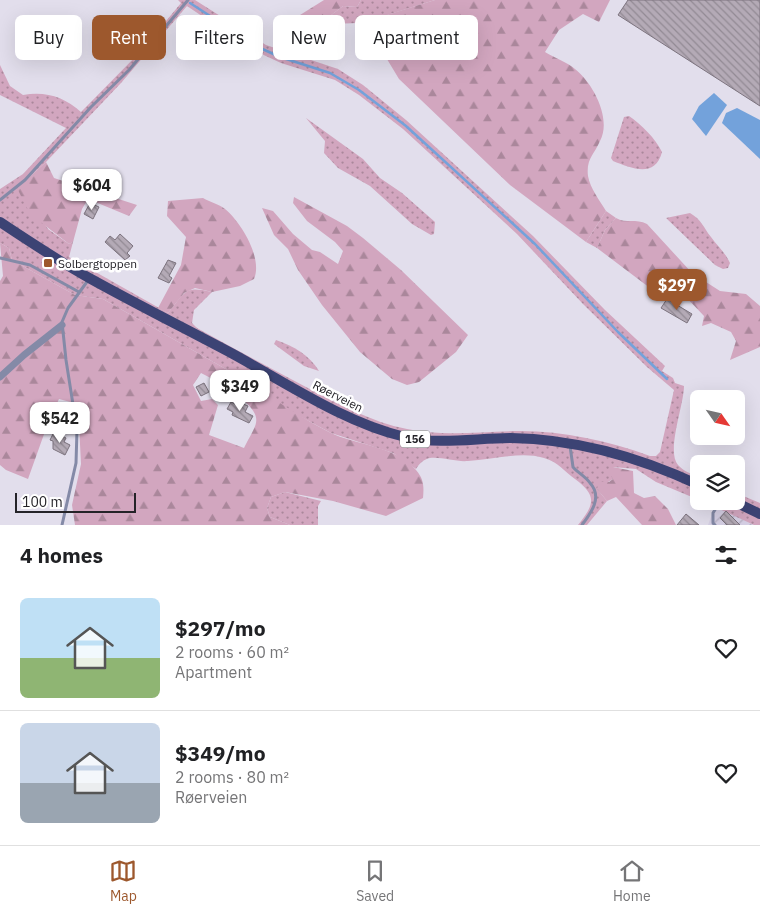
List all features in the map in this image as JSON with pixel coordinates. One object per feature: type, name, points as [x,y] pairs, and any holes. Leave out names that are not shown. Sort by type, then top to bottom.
[{"type":"main road","name":"Røerveien","points":[[0,222],[90,278],[335,409],[385,432],[425,440],[533,438],[570,443],[632,458],[690,481]]},
{"type":"main road","points":[[745,507],[760,514]]},
{"type":"street","points":[[0,378],[24,354],[62,325]]},
{"type":"lane","points":[[0,200],[25,180],[91,107],[129,70],[188,0]]},
{"type":"lane","points":[[0,258],[30,265],[79,292]]},
{"type":"lane","points":[[62,525],[65,520],[76,464],[77,430],[62,325],[66,311],[90,278]]},
{"type":"lane","points":[[570,443],[573,467],[590,482],[596,497],[594,508],[582,525]]},
{"type":"lane","points":[[714,510],[713,523],[715,525]]},
{"type":"shaded area","points":[[714,510],[724,510],[754,525],[708,525]]},
{"type":"green space","points":[[178,0],[195,0],[219,15],[200,15],[187,6],[179,15],[176,15],[176,19],[166,30],[166,21],[181,3]]},
{"type":"green space","points":[[324,0],[361,0],[357,7],[343,6],[331,15],[300,15]]},
{"type":"green space","points":[[361,0],[435,0],[387,15],[355,15],[355,23],[345,24],[345,15],[331,15],[343,6],[357,7]]},
{"type":"green space","points":[[435,0],[610,0],[599,22],[583,14],[559,30],[545,52],[568,64],[582,75],[594,92],[602,112],[603,132],[589,161],[588,176],[606,211],[586,242],[510,185],[399,79],[388,60],[478,60],[478,15],[386,15]]},
{"type":"green space","points":[[263,43],[273,47],[273,59],[263,55]]},
{"type":"green space","points":[[132,60],[141,60],[46,162],[18,187],[48,229],[69,244],[73,242],[69,257],[168,313],[182,296],[190,290],[212,292],[194,310],[192,323],[197,328],[331,400],[381,422],[407,429],[435,433],[537,431],[570,435],[602,441],[650,456],[656,456],[660,452],[674,390],[647,367],[583,304],[517,234],[403,129],[359,95],[335,80],[275,60],[311,60],[338,69],[363,85],[406,120],[533,236],[605,310],[665,366],[662,371],[673,378],[675,383],[684,386],[674,449],[678,465],[690,473],[690,496],[656,482],[636,469],[613,467],[613,479],[597,489],[607,501],[587,525],[578,525],[588,512],[591,501],[590,496],[582,485],[561,467],[544,458],[526,455],[463,461],[430,458],[422,462],[416,469],[393,453],[331,433],[290,411],[238,376],[103,299],[75,295],[12,260],[9,248],[0,243],[0,189],[23,174],[66,128],[0,95],[0,65],[10,86],[23,95],[39,94],[54,96],[68,102],[81,112]]},
{"type":"green space","points":[[629,116],[648,132],[662,152],[659,160],[648,169],[627,166],[613,161],[611,158],[624,117]]},
{"type":"green space","points":[[306,118],[363,159],[380,178],[402,193],[435,222],[434,234],[431,235],[412,224],[370,186],[338,168],[324,153],[325,141]]},
{"type":"green space","points":[[46,162],[54,178],[137,205],[129,216],[88,199],[82,209],[73,242],[69,244],[30,214],[17,188]]},
{"type":"green space","points":[[294,197],[347,226],[401,270],[468,335],[456,352],[419,382],[407,385],[392,379],[360,352],[322,305],[298,270],[288,249],[274,235],[262,208],[273,211],[293,234],[312,250],[320,252],[338,264],[343,251],[335,242],[307,221],[293,203]]},
{"type":"green space","points":[[203,198],[225,209],[244,231],[256,261],[254,279],[240,286],[212,292],[195,288],[184,293],[168,313],[158,308],[181,265],[186,237],[167,216],[168,201]]},
{"type":"green space","points":[[606,211],[616,218],[605,230],[597,248],[586,242]]},
{"type":"green space","points":[[690,213],[700,221],[726,256],[730,263],[728,268],[723,269],[715,265],[666,218]]},
{"type":"green space","points":[[616,218],[647,224],[692,273],[720,291],[746,294],[760,306],[760,347],[730,360],[736,341],[731,332],[711,323],[702,326],[704,316],[683,294],[673,288],[650,288],[597,248],[605,230]]},
{"type":"green space","points":[[0,243],[9,248],[12,260],[75,295],[103,299],[238,376],[228,387],[201,373],[193,385],[201,401],[212,399],[218,405],[209,435],[244,448],[256,421],[253,411],[240,397],[250,385],[329,432],[397,455],[416,470],[421,477],[423,498],[386,516],[333,501],[285,492],[271,497],[267,508],[270,517],[290,525],[75,525],[72,505],[81,464],[78,404],[59,399],[48,423],[28,479],[6,470],[0,465],[0,281],[3,276]]},
{"type":"green space","points":[[276,340],[300,352],[311,360],[319,371],[304,366],[274,344]]},
{"type":"green space","points":[[613,467],[633,471],[634,493],[644,498],[655,496],[668,509],[676,525],[642,525],[616,497],[607,501],[597,489],[599,482],[609,482],[613,479],[609,473]]},
{"type":"green space","points":[[285,492],[321,501],[318,506],[318,525],[290,525],[270,517],[267,508],[271,497]]},
{"type":"green space","points":[[745,497],[760,503],[760,525],[754,525],[722,510],[745,510]]},
{"type":"water","points":[[714,93],[727,105],[706,136],[692,119],[699,106]]},
{"type":"water","points":[[737,108],[760,120],[760,159],[722,123],[726,113]]},
{"type":"building","points":[[628,0],[760,0],[760,106],[618,15]]},
{"type":"building","points":[[90,203],[99,207],[93,219],[84,214]]},
{"type":"building","points":[[120,234],[133,246],[127,253],[130,256],[125,260],[105,242],[110,236],[115,240]]},
{"type":"building","points":[[168,260],[176,263],[169,276],[172,278],[169,283],[158,278]]},
{"type":"building","points":[[667,299],[692,314],[687,323],[661,308]]},
{"type":"building","points":[[204,383],[209,392],[201,396],[196,387]]},
{"type":"building","points":[[231,402],[237,405],[238,402],[248,406],[245,412],[253,416],[249,423],[232,415],[233,412],[227,409]]},
{"type":"building","points":[[54,432],[66,438],[64,442],[70,445],[65,455],[53,449],[53,441],[50,440]]},
{"type":"building","points":[[726,511],[740,525],[727,525],[720,518]]},
{"type":"building","points":[[686,514],[699,525],[677,525]]},
{"type":"waterway","points":[[190,3],[258,47],[280,57],[330,73],[359,90],[406,126],[535,244],[618,332],[667,379]]},
{"type":"place","name":"Solbergtoppen","points":[[48,263]]}]
